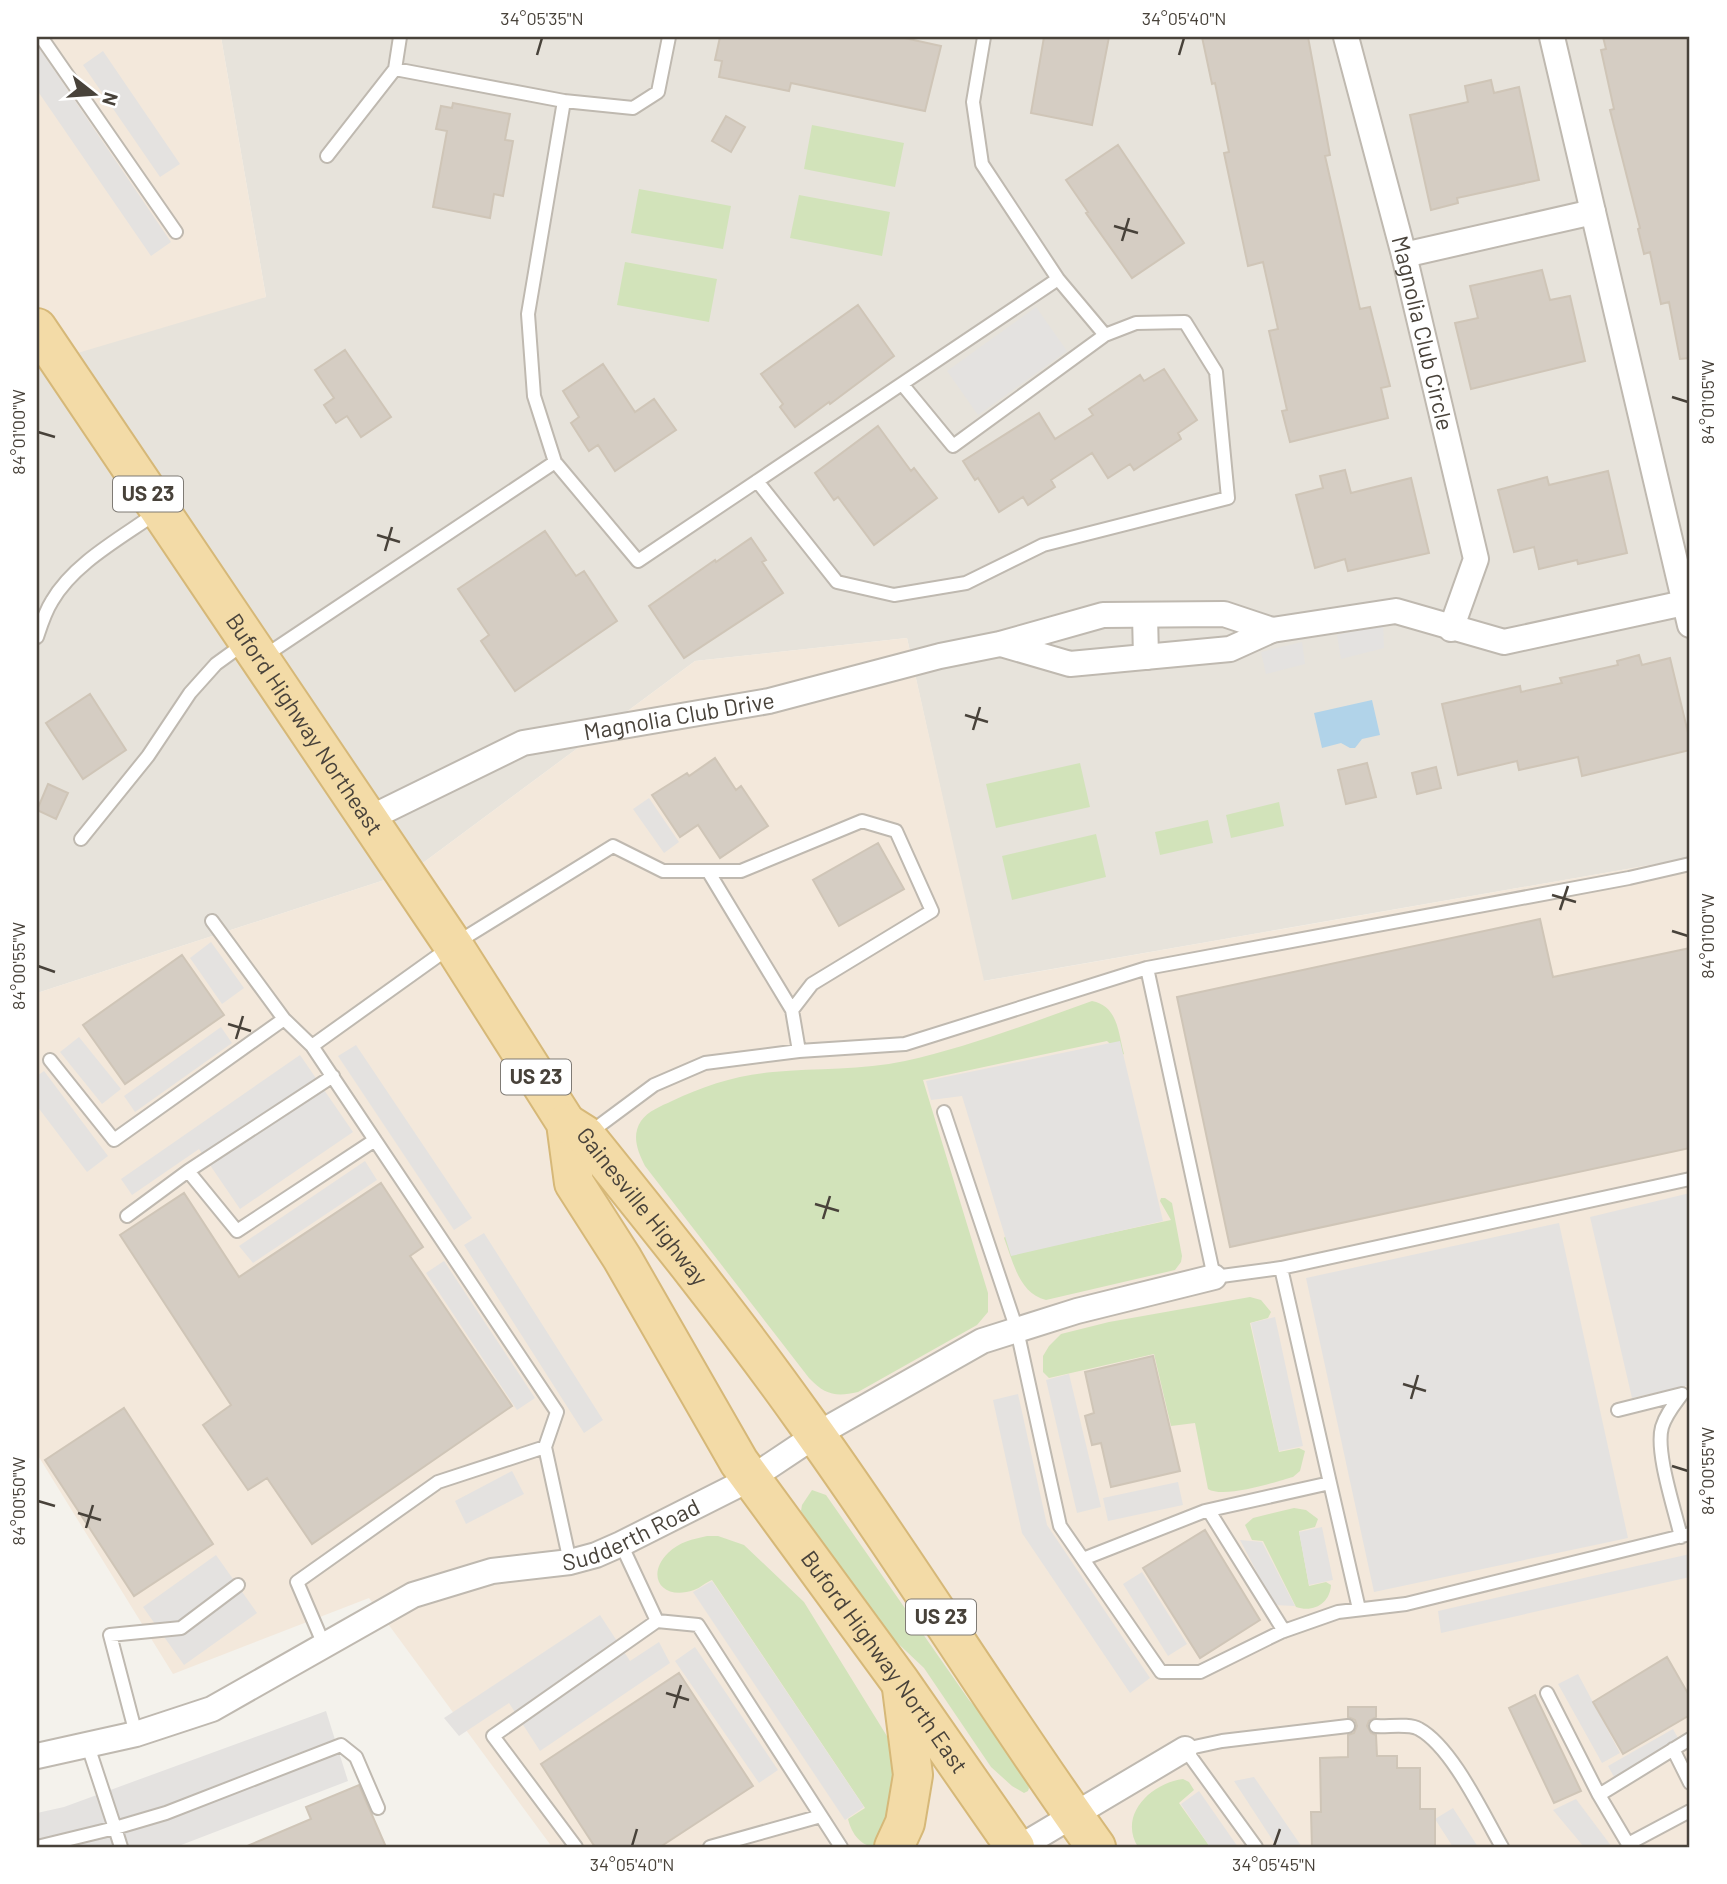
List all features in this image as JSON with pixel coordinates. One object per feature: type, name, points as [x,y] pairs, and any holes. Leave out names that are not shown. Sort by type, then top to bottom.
[{"type":"main road","name":"Buford Highway Northeast","points":[[37,328],[576,1129]]},
{"type":"main road","name":"Gainesville Highway","points":[[576,1129],[686,1259],[810,1427]]},
{"type":"main road","name":"Gainesville Highway","points":[[576,1129],[573,1183],[622,1258],[750,1479]]},
{"type":"main road","name":"US 23","points":[[810,1427],[1096,1847]]},
{"type":"main road","name":"Buford Highway North East","points":[[750,1479],[901,1683],[1015,1847]]},
{"type":"main road","points":[[894,1847],[905,1822],[913,1775],[901,1683]]},
{"type":"street","name":"Magnolia Club Circle","points":[[1346,37],[1404,256],[1476,558],[1451,629]]},
{"type":"street","points":[[1552,37],[1687,614]]},
{"type":"street","points":[[1404,256],[1593,212]]},
{"type":"street","name":"Magnolia Club Drive","points":[[1000,644],[1070,664],[1230,649],[1272,630],[1396,611],[1451,629],[1504,642],[1687,614]]},
{"type":"street","name":"Magnolia Club Drive","points":[[368,819],[523,743],[769,701],[940,656],[1000,644],[1103,615],[1224,614],[1272,630]]},
{"type":"street","points":[[1145,615],[1146,657]]},
{"type":"street","name":"Sudderth Road","points":[[38,1752],[88,1746],[136,1734],[212,1709],[413,1595],[492,1571],[570,1562],[596,1555],[750,1479],[810,1427],[982,1342],[1077,1311],[1214,1277]]},
{"type":"street","points":[[1020,1847],[1185,1749]]},
{"type":"lane","points":[[41,37],[176,232]]},
{"type":"lane","points":[[327,156],[395,69],[400,37]]},
{"type":"lane","points":[[395,69],[564,101],[633,108],[658,92],[669,37]]},
{"type":"lane","points":[[985,37],[973,102],[982,164],[1058,279],[1105,335]]},
{"type":"lane","points":[[564,101],[528,314],[534,396],[555,462],[638,561],[1058,279]]},
{"type":"lane","points":[[757,481],[837,582],[894,595],[966,583],[1043,545],[1228,498],[1216,372],[1185,322],[1136,323],[1105,335],[953,446],[902,384]]},
{"type":"lane","points":[[81,839],[148,756],[190,693],[216,664],[254,650],[555,462]]},
{"type":"lane","points":[[37,637],[51,601],[62,586],[84,566],[159,510]]},
{"type":"lane","points":[[312,1046],[453,945],[613,846],[663,871],[741,871],[862,821],[896,831],[932,911],[812,984],[792,1010]]},
{"type":"lane","points":[[576,1129],[654,1085],[705,1063],[799,1051],[905,1044],[1147,968],[1629,878],[1690,864]]},
{"type":"lane","points":[[708,872],[792,1010],[799,1051]]},
{"type":"lane","points":[[212,921],[284,1019],[312,1046],[557,1412],[545,1447],[570,1562]]},
{"type":"lane","points":[[1147,968],[1214,1277],[1281,1268],[1690,1179]]},
{"type":"lane","points":[[50,1060],[114,1140],[284,1019]]},
{"type":"lane","points":[[127,1216],[188,1171],[333,1076]]},
{"type":"lane","points":[[944,1112],[1017,1330],[1060,1526],[1161,1672],[1200,1672],[1284,1630],[1338,1612],[1406,1604],[1686,1536],[1664,1466],[1661,1430],[1668,1412],[1686,1393]]},
{"type":"lane","points":[[188,1171],[237,1231],[375,1140]]},
{"type":"lane","points":[[1281,1268],[1359,1609]]},
{"type":"lane","points":[[1618,1410],[1686,1393]]},
{"type":"lane","points":[[324,1646],[297,1582],[438,1482],[545,1447]]},
{"type":"lane","points":[[1083,1559],[1209,1511],[1330,1483]]},
{"type":"lane","points":[[1209,1511],[1284,1630]]},
{"type":"lane","points":[[621,1544],[657,1621]]},
{"type":"lane","points":[[136,1734],[110,1635],[181,1628],[238,1585]]},
{"type":"lane","points":[[576,1847],[493,1736],[657,1621],[698,1625],[841,1847]]},
{"type":"lane","points":[[1547,1693],[1599,1795],[1629,1846],[1690,1811]]},
{"type":"lane","points":[[1256,1847],[1185,1749],[1222,1741],[1348,1726]]},
{"type":"lane","points":[[1376,1726],[1417,1727],[1433,1740],[1449,1757],[1502,1847]]},
{"type":"lane","points":[[1599,1795],[1690,1739]]},
{"type":"lane","points":[[37,1847],[166,1813],[341,1745],[356,1757],[378,1808]]},
{"type":"lane","points":[[88,1746],[121,1847]]},
{"type":"lane","points":[[1673,1749],[1690,1783]]},
{"type":"lane","points":[[710,1847],[821,1816]]},
{"type":"shaded area","points":[[37,37],[221,37],[266,297],[54,360],[37,335]]},
{"type":"shaded area","points":[[221,37],[1690,37],[1690,858],[983,981],[907,638],[695,661],[412,871],[37,993],[37,335],[266,297]]},
{"type":"shaded area","points":[[37,45],[171,242],[151,256],[37,90]]},
{"type":"shaded area","points":[[103,51],[180,164],[160,177],[83,65]]},
{"type":"shaded area","points":[[1036,307],[1067,351],[978,415],[947,371]]},
{"type":"shaded area","points":[[1383,624],[1384,648],[1341,659],[1337,635]]},
{"type":"shaded area","points":[[907,638],[984,981],[1690,858],[1690,1847],[552,1847],[369,1598],[173,1674],[37,1454],[37,993],[412,871],[695,661]]},
{"type":"shaded area","points":[[1302,642],[1305,664],[1266,674],[1261,652]]},
{"type":"shaded area","points":[[649,798],[679,842],[664,853],[633,809]]},
{"type":"shaded area","points":[[211,942],[244,988],[222,1004],[190,958]]},
{"type":"shaded area","points":[[221,1027],[232,1043],[135,1112],[124,1096]]},
{"type":"shaded area","points":[[79,1037],[121,1089],[102,1104],[60,1052]]},
{"type":"shaded area","points":[[1120,1041],[1163,1221],[1011,1256],[962,1096],[931,1100],[926,1081]]},
{"type":"shaded area","points":[[356,1045],[472,1218],[454,1230],[338,1056]]},
{"type":"shaded area","points":[[300,1055],[353,1132],[240,1209],[199,1149],[132,1195],[121,1179]]},
{"type":"shaded area","points":[[44,1071],[108,1156],[87,1172],[37,1106],[37,1076]]},
{"type":"shaded area","points":[[365,1161],[377,1180],[253,1263],[239,1246]]},
{"type":"shaded area","points":[[1690,1193],[1690,1385],[1632,1398],[1590,1217]]},
{"type":"shaded area","points":[[1559,1223],[1628,1538],[1374,1592],[1306,1278]]},
{"type":"shaded area","points":[[484,1233],[603,1420],[584,1433],[464,1245]]},
{"type":"shaded area","points":[[444,1261],[535,1398],[517,1410],[426,1273]]},
{"type":"shaded area","points":[[1275,1317],[1303,1446],[1279,1451],[1251,1323]]},
{"type":"shaded area","points":[[1069,1374],[1101,1507],[1077,1513],[1046,1380]]},
{"type":"shaded area","points":[[1018,1394],[1047,1525],[1150,1678],[1130,1693],[1022,1533],[993,1400]]},
{"type":"shaded area","points":[[512,1471],[524,1494],[466,1524],[455,1501]]},
{"type":"shaded area","points":[[1178,1482],[1183,1505],[1108,1521],[1103,1498]]},
{"type":"shaded area","points":[[1322,1527],[1333,1580],[1309,1585],[1299,1532]]},
{"type":"shaded area","points":[[1240,1540],[1262,1542],[1295,1606],[1274,1605]]},
{"type":"shaded area","points":[[1690,1554],[1690,1577],[1441,1633],[1438,1611]]},
{"type":"shaded area","points":[[216,1555],[257,1613],[184,1665],[143,1607]]},
{"type":"shaded area","points":[[1142,1572],[1187,1644],[1168,1656],[1123,1584]]},
{"type":"shaded area","points":[[712,1581],[864,1807],[845,1820],[693,1592]]},
{"type":"shaded area","points":[[600,1615],[630,1661],[659,1642],[670,1663],[540,1751],[509,1703],[459,1736],[444,1718]]},
{"type":"shaded area","points":[[695,1647],[778,1770],[759,1783],[675,1661]]},
{"type":"shaded area","points":[[1578,1674],[1620,1753],[1602,1763],[1558,1684]]},
{"type":"shaded area","points":[[326,1711],[348,1781],[176,1847],[37,1847],[37,1813],[64,1807]]},
{"type":"shaded area","points":[[1673,1729],[1683,1747],[1618,1784],[1608,1766]]},
{"type":"shaded area","points":[[1254,1777],[1302,1847],[1277,1847],[1234,1781]]},
{"type":"shaded area","points":[[1199,1791],[1238,1847],[1210,1847],[1181,1804]]},
{"type":"shaded area","points":[[1576,1799],[1612,1847],[1584,1847],[1553,1810]]},
{"type":"shaded area","points":[[1453,1808],[1478,1847],[1453,1847],[1435,1819]]},
{"type":"green space","points":[[812,125],[904,143],[895,187],[804,169]]},
{"type":"green space","points":[[639,189],[731,206],[723,249],[631,233]]},
{"type":"green space","points":[[799,195],[890,212],[882,256],[790,238]]},
{"type":"green space","points":[[625,262],[717,279],[709,322],[617,305]]},
{"type":"green space","points":[[1080,763],[1090,807],[996,828],[986,784]]},
{"type":"green space","points":[[1279,802],[1284,826],[1231,838],[1226,815]]},
{"type":"green space","points":[[1208,820],[1213,843],[1160,855],[1155,832]]},
{"type":"green space","points":[[1096,834],[1106,877],[1012,900],[1002,856]]},
{"type":"green space","points":[[1092,1001],[1101,1004],[1112,1014],[1124,1054],[1107,1041],[923,1080],[988,1293],[988,1312],[977,1325],[858,1392],[831,1393],[809,1378],[645,1166],[638,1150],[636,1132],[647,1114],[708,1086],[760,1073],[905,1061],[976,1042]]},
{"type":"green space","points":[[1161,1198],[1172,1203],[1182,1256],[1175,1270],[1046,1300],[1037,1297],[1023,1284],[1004,1238],[1007,1234],[1026,1251],[1171,1220],[1160,1201]]},
{"type":"green space","points":[[1250,1297],[1261,1300],[1271,1312],[1268,1318],[1250,1323],[1279,1452],[1299,1448],[1305,1451],[1300,1471],[1293,1477],[1237,1491],[1216,1492],[1208,1489],[1195,1423],[1171,1426],[1154,1354],[1049,1378],[1043,1372],[1043,1356],[1061,1334],[1109,1322]]},
{"type":"green space","points":[[812,1490],[826,1495],[969,1700],[1012,1748],[1028,1791],[1024,1793],[1012,1786],[991,1767],[924,1668],[871,1618],[801,1511]]},
{"type":"green space","points":[[1294,1508],[1306,1510],[1318,1519],[1315,1527],[1299,1531],[1309,1586],[1326,1582],[1331,1585],[1328,1597],[1320,1605],[1309,1609],[1296,1607],[1263,1541],[1252,1540],[1245,1525],[1253,1518]]},
{"type":"green space","points":[[707,1536],[718,1536],[744,1545],[804,1602],[890,1741],[901,1765],[879,1847],[863,1843],[855,1835],[848,1819],[865,1808],[712,1580],[683,1593],[673,1592],[660,1584],[658,1570],[668,1553],[681,1544]]},
{"type":"green space","points":[[1183,1779],[1189,1782],[1194,1790],[1179,1803],[1210,1847],[1138,1847],[1132,1823],[1141,1802],[1160,1787]]},
{"type":"water","points":[[1372,700],[1380,735],[1362,739],[1355,748],[1341,743],[1322,748],[1314,713]]},
{"type":"building","points":[[720,37],[900,37],[941,46],[925,111],[791,83],[789,91],[719,77],[722,61],[715,60]]},
{"type":"building","points":[[1044,37],[1109,37],[1092,125],[1031,113]]},
{"type":"building","points":[[1202,37],[1308,37],[1330,155],[1325,156],[1360,309],[1370,307],[1390,386],[1381,388],[1388,418],[1290,442],[1282,411],[1287,410],[1269,331],[1278,329],[1263,262],[1248,266],[1224,153],[1229,152],[1215,83],[1212,84]]},
{"type":"building","points":[[1603,37],[1690,37],[1690,358],[1680,359],[1669,302],[1661,304],[1650,252],[1644,254],[1610,110],[1614,109],[1601,50],[1606,49]]},
{"type":"building","points":[[1491,80],[1494,93],[1519,87],[1539,180],[1457,198],[1458,203],[1431,210],[1410,115],[1468,102],[1465,86]]},
{"type":"building","points":[[453,103],[510,114],[505,140],[513,141],[503,196],[494,194],[490,218],[433,207],[447,131],[436,129],[441,106],[452,108]]},
{"type":"building","points":[[726,116],[745,127],[731,152],[712,141]]},
{"type":"building","points":[[1118,145],[1184,243],[1132,278],[1066,180]]},
{"type":"building","points":[[1542,270],[1550,300],[1570,296],[1585,361],[1471,389],[1455,323],[1478,318],[1470,286]]},
{"type":"building","points":[[858,305],[894,356],[795,427],[780,407],[783,404],[761,374]]},
{"type":"building","points":[[345,350],[391,417],[361,437],[347,416],[336,423],[324,405],[334,398],[315,370]]},
{"type":"building","points":[[603,364],[635,412],[654,399],[676,430],[615,471],[598,445],[589,451],[571,423],[579,417],[563,391]]},
{"type":"building","points":[[1164,369],[1197,420],[1178,433],[1181,439],[1134,470],[1130,464],[1108,478],[1092,453],[1051,480],[1055,487],[1028,505],[1023,497],[999,512],[978,478],[975,480],[963,461],[1039,413],[1055,439],[1093,415],[1089,409],[1140,375],[1144,381]]},
{"type":"building","points":[[878,426],[911,471],[914,468],[937,498],[874,545],[838,497],[834,500],[815,473]]},
{"type":"building","points":[[1345,470],[1351,493],[1411,478],[1429,553],[1348,571],[1345,559],[1315,568],[1296,495],[1323,488],[1320,476]]},
{"type":"building","points":[[1608,471],[1627,553],[1539,569],[1534,547],[1514,552],[1498,490],[1547,477],[1549,485]]},
{"type":"building","points":[[545,531],[576,576],[584,571],[617,621],[515,691],[481,641],[489,635],[458,589]]},
{"type":"building","points":[[751,538],[766,560],[762,562],[783,593],[684,658],[649,606]]},
{"type":"building","points":[[1639,655],[1642,665],[1670,658],[1690,750],[1582,776],[1578,757],[1519,770],[1517,761],[1458,775],[1442,704],[1520,686],[1521,692],[1562,683],[1560,678],[1618,665],[1617,661]]},
{"type":"building","points":[[90,694],[126,750],[83,779],[46,723]]},
{"type":"building","points":[[715,758],[736,790],[741,786],[768,826],[720,858],[698,825],[680,837],[652,795],[687,773],[689,776]]},
{"type":"building","points":[[1367,763],[1376,797],[1346,804],[1338,770]]},
{"type":"building","points":[[1436,767],[1441,788],[1417,794],[1412,773]]},
{"type":"building","points":[[48,784],[68,793],[56,819],[37,810]]},
{"type":"building","points":[[878,843],[904,889],[839,926],[813,880]]},
{"type":"building","points":[[1540,919],[1553,977],[1690,948],[1690,1148],[1230,1247],[1177,997]]},
{"type":"building","points":[[182,955],[224,1015],[125,1084],[83,1025]]},
{"type":"building","points":[[381,1183],[423,1247],[410,1256],[512,1406],[312,1544],[267,1478],[248,1490],[203,1425],[231,1405],[120,1235],[184,1193],[239,1277]]},
{"type":"building","points":[[1153,1356],[1180,1471],[1111,1487],[1101,1443],[1092,1445],[1085,1416],[1094,1413],[1085,1372]]},
{"type":"building","points":[[124,1408],[213,1544],[134,1596],[45,1460]]},
{"type":"building","points":[[1205,1530],[1260,1620],[1200,1658],[1143,1568]]},
{"type":"building","points":[[1667,1657],[1690,1697],[1690,1715],[1623,1754],[1593,1702]]},
{"type":"building","points":[[679,1673],[753,1786],[660,1847],[595,1847],[541,1764]]},
{"type":"building","points":[[1535,1695],[1581,1791],[1554,1803],[1509,1708]]},
{"type":"building","points":[[1348,1707],[1376,1707],[1376,1717],[1369,1721],[1367,1726],[1371,1733],[1376,1735],[1377,1756],[1397,1756],[1397,1768],[1420,1768],[1420,1809],[1435,1809],[1435,1846],[1312,1847],[1311,1812],[1321,1812],[1320,1758],[1348,1757],[1348,1735],[1354,1733],[1357,1726],[1355,1720],[1348,1717]]},
{"type":"building","points":[[359,1785],[386,1847],[245,1847],[311,1819],[306,1807]]}]
